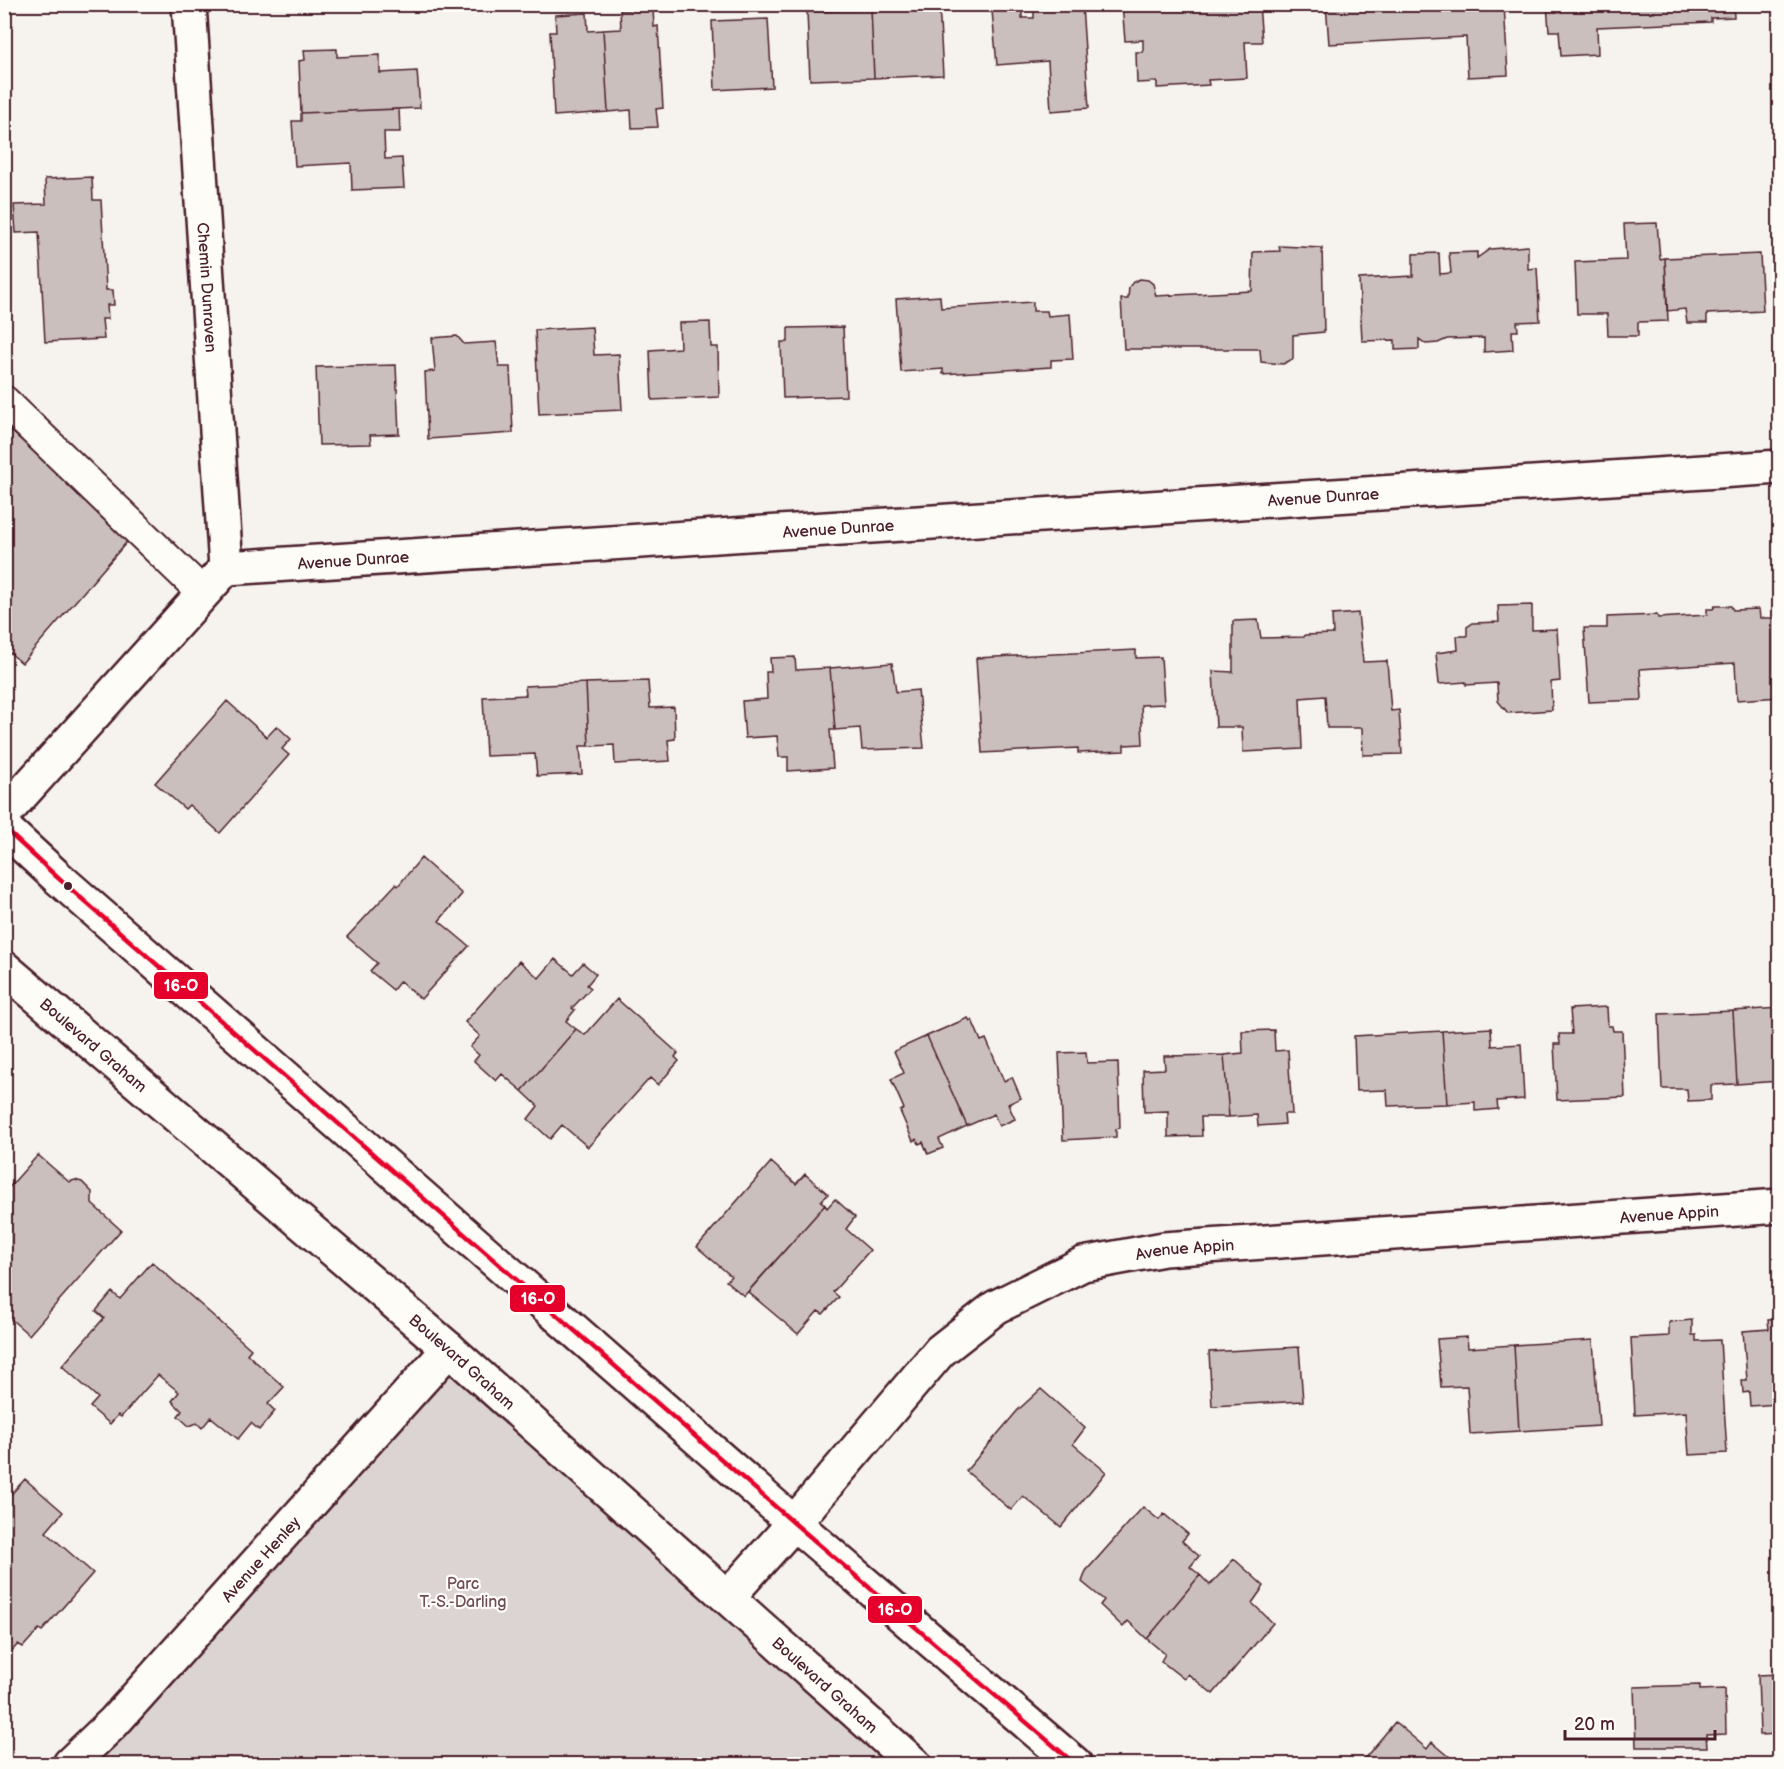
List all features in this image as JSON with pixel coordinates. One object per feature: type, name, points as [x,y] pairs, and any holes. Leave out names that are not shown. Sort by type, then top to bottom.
[{"type":"street","name":"Chemin Dunraven","points":[[189,4],[226,568]]},
{"type":"street","name":"Avenue Dunrae","points":[[226,568],[1779,467]]},
{"type":"street","points":[[4,814],[226,568]]},
{"type":"street","points":[[4,828],[75,893],[794,1523],[1075,1764]]},
{"type":"street","name":"Boulevard Graham","points":[[4,968],[449,1349],[914,1764]]},
{"type":"street","name":"Avenue Appin","points":[[728,1597],[940,1351],[996,1308],[1083,1264],[1164,1249],[1779,1206]]},
{"type":"street","name":"Avenue Henley","points":[[70,1764],[114,1722],[449,1349]]},
{"type":"lane","points":[[4,401],[204,593]]},
{"type":"green space","name":"Parc T.-S.-Darling","points":[[449,1349],[914,1764],[70,1764]]},
{"type":"building","points":[[939,4],[943,75],[874,78],[871,9]]},
{"type":"building","points":[[1122,4],[1259,4],[1262,42],[1245,42],[1247,78],[1208,80],[1209,85],[1157,88],[1157,82],[1137,83],[1136,52],[1143,52],[1143,40],[1125,41]]},
{"type":"building","points":[[1326,4],[1504,4],[1508,75],[1468,77],[1466,37],[1329,44]]},
{"type":"building","points":[[1547,4],[1733,4],[1734,17],[1711,18],[1711,22],[1597,27],[1598,54],[1561,56],[1559,31],[1549,31]]},
{"type":"building","points":[[1082,6],[1089,108],[1051,111],[1048,61],[997,65],[992,11],[1022,9],[1022,18],[1034,18],[1034,9]]},
{"type":"building","points":[[653,9],[654,27],[658,26],[663,108],[656,109],[658,127],[632,128],[631,110],[608,112],[603,30],[621,29],[620,10]]},
{"type":"building","points":[[871,9],[874,78],[810,80],[807,12]]},
{"type":"building","points":[[587,13],[588,31],[603,30],[608,112],[554,116],[550,32],[556,32],[555,15]]},
{"type":"building","points":[[768,19],[772,87],[715,90],[712,21]]},
{"type":"building","points":[[337,49],[337,57],[380,55],[380,73],[417,71],[420,108],[301,113],[299,61],[305,60],[304,50]]},
{"type":"building","points":[[399,109],[400,132],[384,132],[385,159],[402,158],[404,188],[352,190],[351,163],[295,166],[292,121],[301,121],[301,113]]},
{"type":"building","points":[[92,177],[93,200],[101,200],[106,290],[113,290],[114,305],[107,305],[108,319],[102,319],[104,339],[45,342],[39,232],[16,233],[14,205],[46,204],[45,179]]},
{"type":"building","points":[[1657,223],[1660,259],[1665,258],[1668,321],[1638,322],[1638,336],[1608,336],[1607,314],[1577,314],[1575,262],[1626,260],[1624,224]]},
{"type":"building","points":[[1279,246],[1322,248],[1324,332],[1293,335],[1293,359],[1283,364],[1261,362],[1260,349],[1124,349],[1121,299],[1128,299],[1129,287],[1133,282],[1140,279],[1148,280],[1153,284],[1156,296],[1252,291],[1253,252],[1280,251]]},
{"type":"building","points":[[1528,246],[1528,269],[1537,268],[1540,321],[1517,322],[1518,331],[1512,331],[1513,350],[1484,352],[1484,338],[1447,339],[1438,343],[1426,344],[1419,339],[1419,349],[1395,350],[1395,340],[1362,341],[1359,279],[1413,276],[1413,254],[1439,253],[1440,274],[1451,273],[1449,253],[1477,252],[1477,258],[1490,249]]},
{"type":"building","points":[[1760,254],[1763,311],[1707,314],[1707,323],[1687,323],[1685,309],[1667,311],[1665,258]]},
{"type":"building","points":[[940,296],[941,308],[1033,302],[1033,311],[1047,311],[1048,316],[1070,314],[1073,359],[1051,360],[1051,367],[943,374],[943,369],[901,372],[896,299]]},
{"type":"building","points":[[710,322],[711,347],[718,347],[719,397],[652,400],[650,350],[680,348],[679,323]]},
{"type":"building","points":[[592,327],[594,355],[619,354],[622,410],[539,414],[535,330]]},
{"type":"building","points":[[843,327],[846,396],[783,398],[781,342],[788,342],[788,328]]},
{"type":"building","points":[[457,336],[464,344],[496,342],[499,367],[510,367],[513,433],[428,439],[425,372],[435,371],[432,338]]},
{"type":"building","points":[[396,365],[399,434],[370,435],[371,444],[319,445],[316,367]]},
{"type":"building","points":[[4,425],[132,536],[22,663],[4,648]]},
{"type":"building","points":[[1532,605],[1532,630],[1557,629],[1560,681],[1551,682],[1552,710],[1508,713],[1498,701],[1497,683],[1439,684],[1436,653],[1458,650],[1457,636],[1467,636],[1467,627],[1473,623],[1499,622],[1498,606]]},
{"type":"building","points":[[1715,606],[1731,606],[1733,610],[1759,609],[1760,618],[1780,618],[1780,697],[1737,700],[1735,663],[1640,669],[1641,700],[1589,702],[1584,628],[1607,628],[1607,617],[1657,615],[1658,618],[1707,615],[1707,609],[1713,609]]},
{"type":"building","points":[[1358,613],[1363,662],[1387,661],[1391,711],[1399,710],[1402,754],[1363,755],[1362,728],[1327,728],[1325,696],[1300,698],[1302,749],[1243,752],[1242,727],[1216,727],[1213,671],[1233,672],[1233,621],[1258,620],[1261,638],[1304,637],[1305,635],[1333,634],[1332,615]]},
{"type":"building","points":[[1136,650],[1136,658],[1161,657],[1164,704],[1141,705],[1143,744],[1124,745],[1124,751],[1078,753],[1078,748],[982,753],[976,658]]},
{"type":"building","points":[[795,657],[796,670],[830,668],[835,730],[830,730],[833,768],[788,771],[788,757],[779,757],[777,736],[745,738],[742,701],[767,699],[766,672],[771,672],[770,658]]},
{"type":"building","points":[[892,663],[896,692],[918,690],[924,748],[862,750],[860,728],[835,730],[830,668]]},
{"type":"building","points":[[648,681],[650,708],[674,707],[675,739],[668,740],[670,761],[615,764],[614,745],[589,746],[586,683]]},
{"type":"building","points":[[586,683],[589,746],[580,746],[582,774],[537,776],[535,754],[486,756],[483,697],[526,695],[525,686]]},
{"type":"building","points":[[227,701],[267,737],[277,726],[291,739],[282,749],[289,755],[220,833],[189,805],[185,809],[155,783]]},
{"type":"building","points":[[421,858],[462,894],[439,921],[469,946],[421,999],[400,981],[393,990],[370,971],[377,963],[347,937],[396,884],[398,886]]},
{"type":"building","points":[[555,959],[573,974],[583,963],[596,974],[587,985],[591,988],[572,1008],[575,1010],[566,1021],[576,1029],[522,1091],[502,1074],[496,1081],[474,1061],[479,1055],[470,1047],[480,1036],[465,1022],[519,961],[539,978]]},
{"type":"building","points":[[617,999],[678,1053],[675,1057],[679,1061],[658,1085],[650,1078],[588,1147],[562,1125],[550,1139],[528,1119],[538,1106],[522,1091],[576,1029],[585,1035]]},
{"type":"building","points":[[1607,1007],[1608,1026],[1612,1026],[1613,1031],[1622,1031],[1625,1097],[1557,1100],[1554,1044],[1560,1044],[1559,1034],[1572,1034],[1570,1009]]},
{"type":"building","points":[[1780,1008],[1780,1081],[1737,1084],[1733,1011]]},
{"type":"building","points":[[1733,1011],[1737,1084],[1711,1085],[1711,1100],[1688,1101],[1687,1089],[1662,1089],[1659,1014]]},
{"type":"building","points":[[968,1018],[972,1020],[981,1041],[986,1039],[1004,1081],[1012,1077],[1021,1098],[1008,1104],[1015,1119],[999,1126],[994,1114],[967,1126],[927,1036]]},
{"type":"building","points":[[1491,1028],[1492,1046],[1521,1044],[1524,1099],[1497,1101],[1498,1109],[1475,1111],[1475,1102],[1447,1104],[1442,1031]]},
{"type":"building","points":[[1274,1030],[1275,1051],[1288,1050],[1292,1114],[1284,1114],[1285,1124],[1258,1126],[1257,1115],[1229,1117],[1224,1055],[1243,1053],[1242,1031]]},
{"type":"building","points":[[1442,1031],[1447,1104],[1388,1106],[1387,1090],[1356,1091],[1354,1036]]},
{"type":"building","points":[[927,1036],[967,1126],[939,1139],[943,1148],[928,1154],[923,1142],[919,1144],[917,1139],[913,1141],[900,1111],[904,1109],[891,1079],[904,1073],[894,1051]]},
{"type":"building","points":[[1086,1052],[1087,1063],[1118,1062],[1120,1128],[1116,1129],[1116,1137],[1063,1140],[1059,1053]]},
{"type":"building","points":[[1224,1055],[1229,1117],[1201,1117],[1202,1136],[1168,1137],[1168,1111],[1144,1112],[1143,1070],[1165,1069],[1164,1056]]},
{"type":"building","points":[[38,1155],[69,1182],[75,1180],[82,1182],[92,1192],[92,1204],[121,1230],[29,1335],[4,1313],[4,1193]]},
{"type":"building","points":[[771,1162],[796,1184],[805,1174],[828,1194],[821,1201],[825,1205],[744,1296],[726,1281],[731,1276],[697,1247]]},
{"type":"building","points":[[835,1199],[855,1217],[846,1229],[870,1250],[833,1292],[839,1297],[823,1314],[818,1311],[798,1334],[748,1292],[825,1205],[827,1208]]},
{"type":"building","points":[[152,1262],[251,1349],[247,1354],[284,1387],[268,1404],[275,1411],[259,1430],[251,1423],[238,1439],[211,1417],[202,1428],[197,1423],[189,1426],[178,1416],[182,1411],[172,1401],[179,1392],[158,1375],[121,1417],[118,1415],[110,1424],[90,1407],[98,1398],[62,1366],[104,1318],[96,1311],[112,1292],[120,1299]]},
{"type":"building","points":[[1780,1319],[1778,1404],[1750,1406],[1749,1392],[1743,1393],[1742,1380],[1747,1380],[1743,1331],[1769,1329],[1768,1320]]},
{"type":"building","points":[[1692,1320],[1692,1335],[1696,1335],[1696,1341],[1720,1340],[1727,1453],[1689,1455],[1686,1412],[1635,1415],[1631,1338],[1669,1336],[1669,1322]]},
{"type":"building","points":[[1467,1337],[1468,1348],[1514,1345],[1519,1431],[1470,1434],[1467,1386],[1441,1387],[1437,1339]]},
{"type":"building","points":[[1593,1340],[1599,1426],[1519,1431],[1514,1345]]},
{"type":"building","points":[[1299,1347],[1303,1401],[1212,1406],[1209,1352]]},
{"type":"building","points":[[1041,1389],[1085,1428],[1073,1444],[1106,1472],[1061,1527],[1023,1496],[1011,1510],[966,1471],[1018,1410]]},
{"type":"building","points":[[25,1479],[63,1512],[46,1532],[93,1573],[42,1631],[39,1629],[23,1647],[18,1644],[4,1660],[4,1502]]},
{"type":"building","points":[[1143,1507],[1159,1520],[1164,1514],[1188,1534],[1182,1541],[1199,1556],[1190,1567],[1200,1575],[1147,1639],[1128,1621],[1123,1627],[1100,1605],[1104,1600],[1082,1582],[1086,1571]]},
{"type":"building","points":[[1234,1559],[1264,1586],[1252,1603],[1273,1623],[1213,1694],[1188,1674],[1184,1679],[1161,1661],[1165,1654],[1147,1639],[1200,1575],[1210,1585]]},
{"type":"building","points":[[1780,1674],[1780,1734],[1760,1735],[1758,1675]]},
{"type":"building","points":[[1700,1685],[1700,1690],[1725,1689],[1726,1734],[1706,1735],[1707,1747],[1636,1747],[1634,1687]]},
{"type":"building","points":[[1395,1722],[1427,1749],[1432,1742],[1451,1758],[1445,1764],[1360,1764]]},
{"type":"transit line","name":"16-O","points":[[4,828],[794,1523],[1075,1764]]}]
